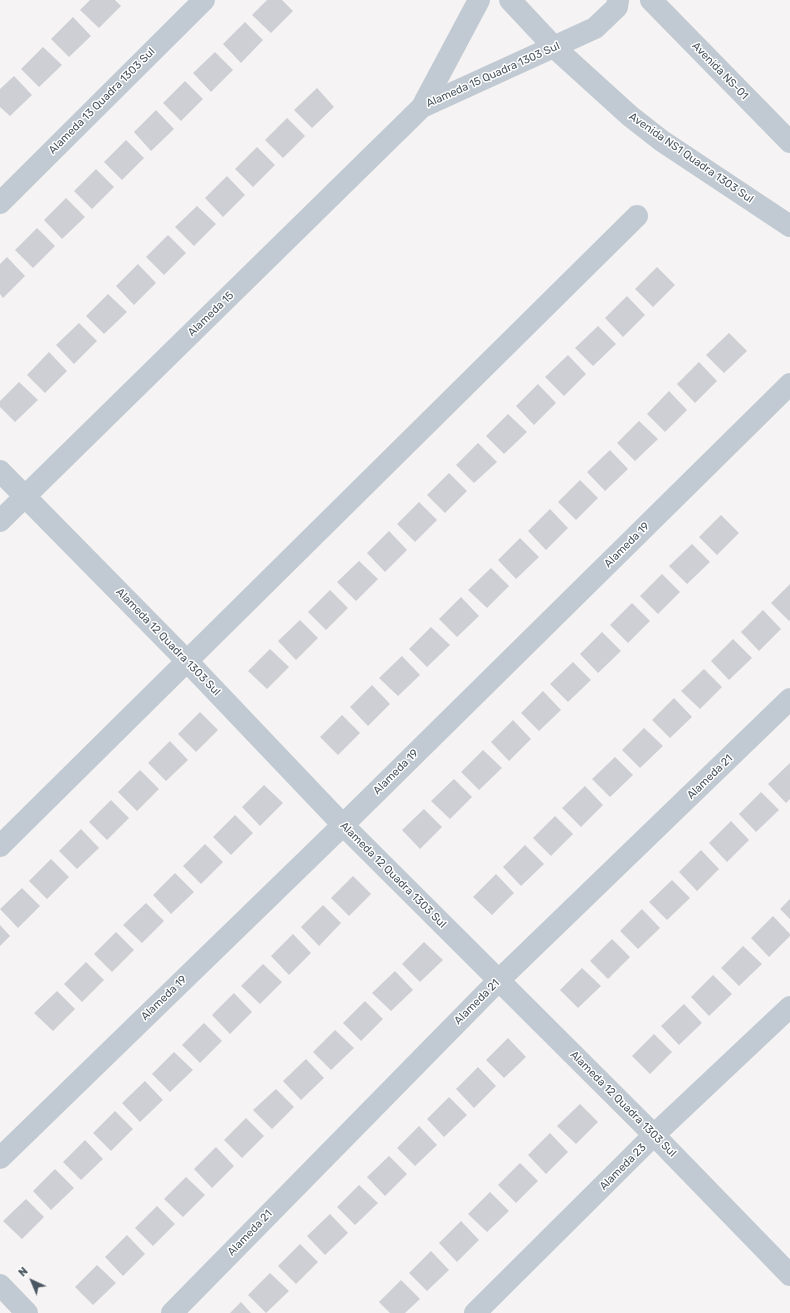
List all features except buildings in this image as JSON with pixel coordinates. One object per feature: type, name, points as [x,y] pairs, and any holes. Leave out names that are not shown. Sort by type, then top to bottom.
[{"type":"street","name":"Alameda 13 Quadra 1303 Sul","points":[[0,203],[204,0]]},
{"type":"street","name":"Alameda 15 Quadra 1303 Sul","points":[[422,107],[479,0]]},
{"type":"street","name":"Avenida NS1 Quadra 1303 Sul","points":[[510,0],[555,48],[630,116],[662,141],[790,226]]},
{"type":"street","name":"Alameda 15 Quadra 1303 Sul","points":[[422,107],[555,48],[595,28],[616,7],[618,0]]},
{"type":"street","name":"Avenida NS-01","points":[[651,0],[790,142]]},
{"type":"street","name":"Alameda 15","points":[[0,521],[422,107]]},
{"type":"street","points":[[0,846],[186,660],[637,216]]},
{"type":"street","name":"Alameda 19","points":[[0,1158],[343,825],[790,384]]},
{"type":"street","name":"Alameda 12 Quadra 1303 Sul","points":[[0,471],[186,660],[343,825],[654,1136],[790,1275]]},
{"type":"street","name":"Alameda 21","points":[[172,1313],[499,980],[790,699]]},
{"type":"street","name":"Alameda 23","points":[[476,1313],[654,1136],[790,1007]]},
{"type":"street","points":[[0,1285],[27,1313]]}]
